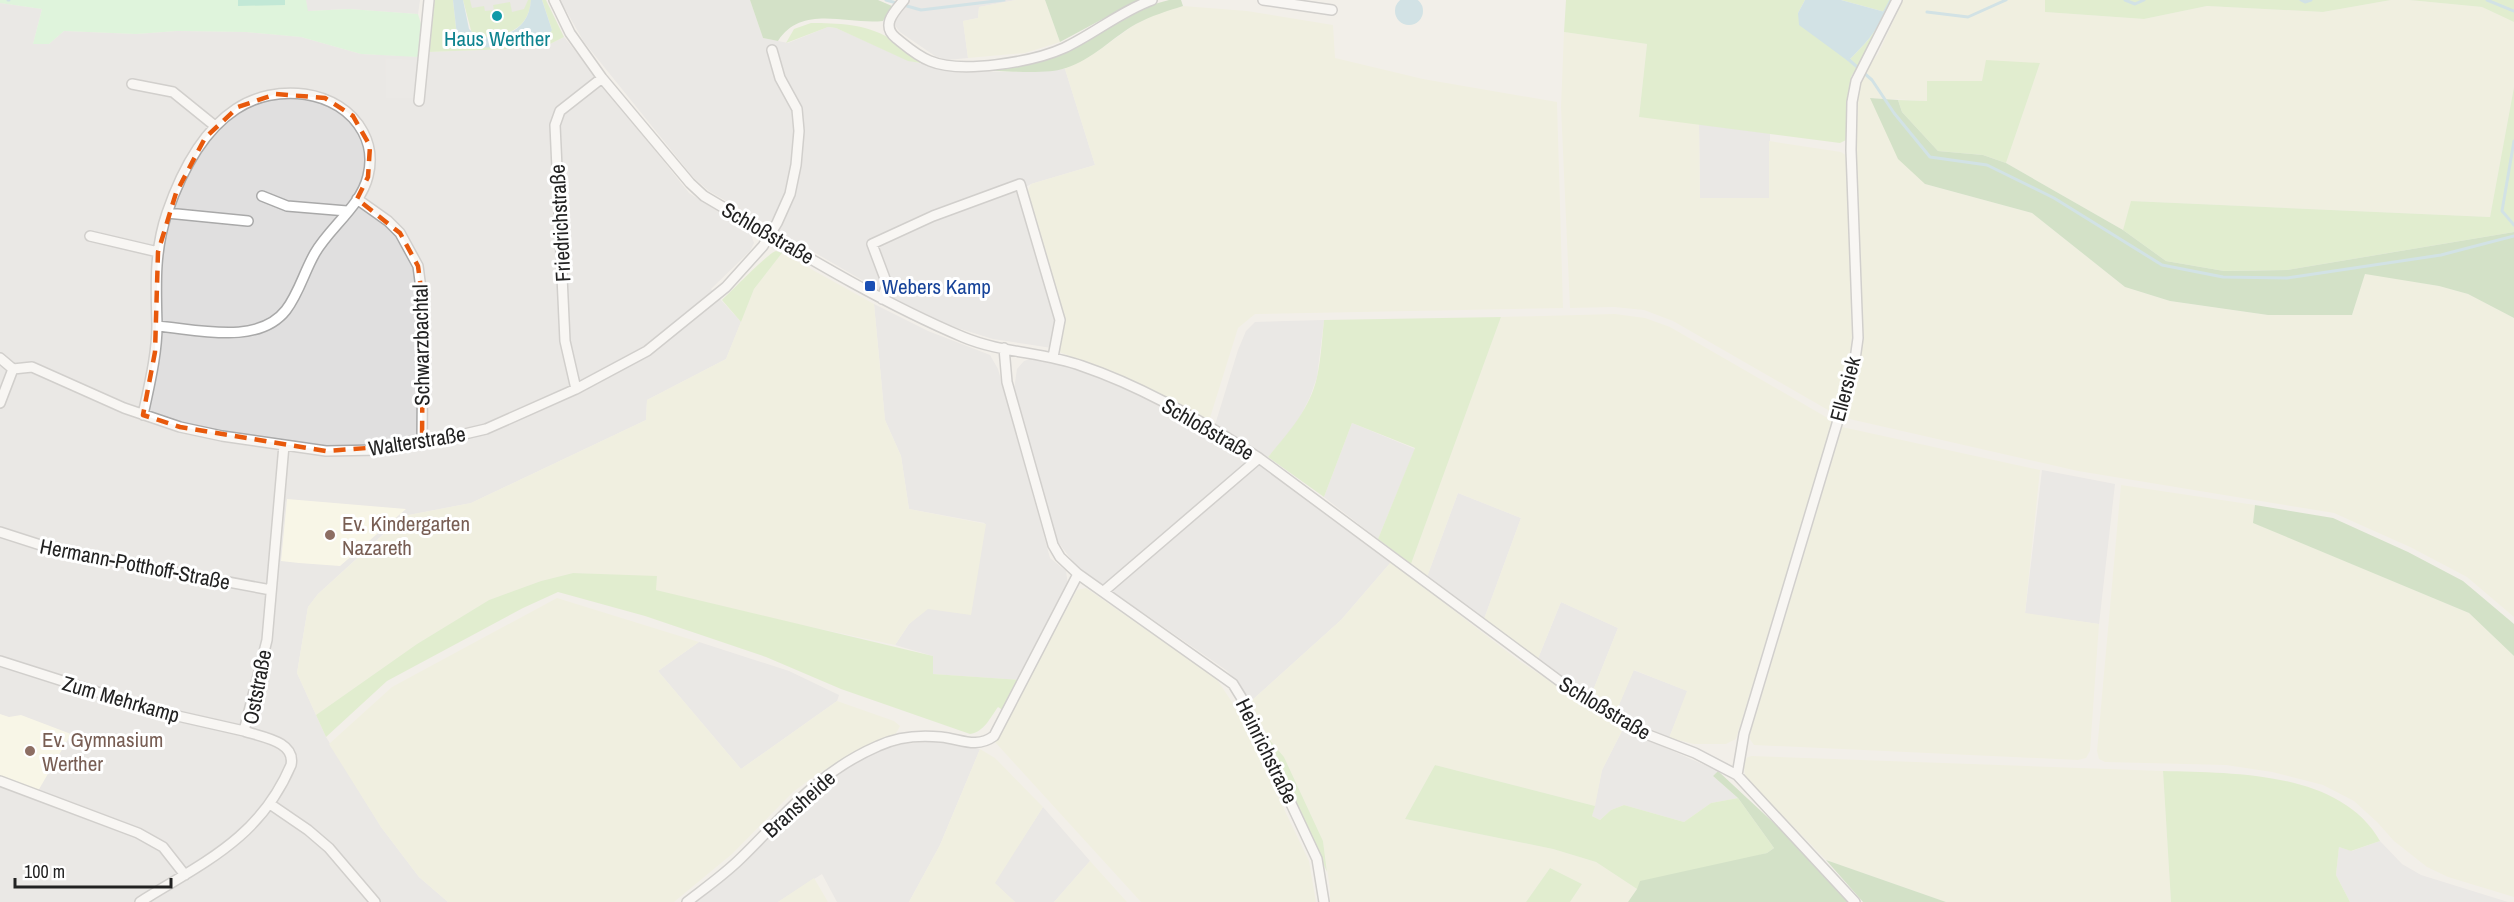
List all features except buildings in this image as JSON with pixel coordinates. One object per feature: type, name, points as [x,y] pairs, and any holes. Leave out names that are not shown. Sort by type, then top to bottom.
[{"type":"street","points":[[419,101],[429,0]]},
{"type":"street","name":"Schloßstraße","points":[[554,0],[570,33],[602,78],[690,183],[704,196],[882,299],[963,337],[983,344],[1053,357],[1083,366],[1132,387],[1209,427],[1259,458],[1585,700],[1646,734],[1695,753],[1737,775],[1855,902]]},
{"type":"street","points":[[904,0],[896,9],[888,26],[892,34],[929,61],[945,65],[1025,61],[1063,48],[1152,0]]},
{"type":"street","points":[[1263,0],[1332,10]]},
{"type":"street","name":"Ellersiek","points":[[1737,775],[1744,734],[1854,367],[1858,338],[1851,150],[1852,102],[1860,72],[1897,0]]},
{"type":"street","name":"Walterstraße","points":[[13,369],[23,366],[32,367],[143,415],[180,427],[222,436],[326,451],[378,450],[422,444],[486,429],[576,389],[647,351],[726,287],[754,258],[784,209],[794,180],[799,120],[794,100],[778,74],[772,50]]},
{"type":"street","name":"Friedrichstraße","points":[[576,389],[565,341],[555,124],[560,111],[602,78]]},
{"type":"street","points":[[132,84],[173,92],[215,126]]},
{"type":"street","points":[[143,415],[157,326],[155,301],[158,252],[167,213],[195,152],[215,126],[238,107],[255,99],[276,94],[302,94],[325,98],[341,106],[353,116],[370,146],[368,177],[357,199],[314,254],[287,308],[268,326],[251,331],[231,332],[157,326]]},
{"type":"street","points":[[882,299],[887,284],[872,244],[924,220],[1020,184],[1060,320],[1053,357]]},
{"type":"street","points":[[262,196],[287,206],[347,211]]},
{"type":"street","name":"Schwarzbachtal","points":[[357,199],[388,221],[400,233],[418,266],[423,304],[422,444]]},
{"type":"street","points":[[167,213],[248,221]]},
{"type":"street","points":[[90,236],[158,252]]},
{"type":"street","name":"Heinrichstraße","points":[[1004,348],[1007,382],[1053,545],[1060,557],[1077,574],[1233,684],[1242,697],[1317,859],[1324,889],[1324,902]]},
{"type":"street","points":[[0,358],[13,369],[0,403]]},
{"type":"street","name":"Oststraße","points":[[140,902],[185,875],[248,831],[270,804],[283,783],[292,758],[289,749],[280,743],[244,731],[267,640],[284,445]]},
{"type":"street","points":[[1104,591],[1259,458]]},
{"type":"street","name":"Hermann-Potthoff-Straße","points":[[0,532],[56,550],[271,590]]},
{"type":"street","name":"Bransheide","points":[[687,902],[739,860],[789,807],[820,779],[879,745],[902,738],[942,737],[976,744],[986,742],[994,736],[1077,574]]},
{"type":"street","name":"Zum Mehrkamp","points":[[0,661],[160,712],[244,731]]},
{"type":"street","points":[[0,781],[138,833],[163,847],[185,875]]},
{"type":"street","points":[[270,804],[308,830],[329,848],[375,902]]},
{"type":"highlighted area","points":[[276,94],[325,98],[353,116],[370,146],[368,177],[357,199],[400,233],[418,266],[423,304],[422,444],[326,451],[180,427],[143,415],[155,352],[158,252],[176,193],[205,138],[238,107]]},
{"type":"shaded area","points":[[306,0],[420,0],[418,14],[349,9],[307,11]]},
{"type":"shaded area","name":"Haus Werther","points":[[463,0],[531,0],[530,10],[483,37]]},
{"type":"shaded area","points":[[560,0],[750,0],[763,38],[788,43],[828,27],[836,28],[908,60],[948,71],[1025,72],[1065,69],[1095,165],[1031,184],[1017,192],[1057,320],[1052,348],[993,339],[948,325],[898,301],[709,191],[693,177],[584,42]]},
{"type":"shaded area","points":[[910,0],[1016,0],[979,7],[978,18],[963,21],[968,58],[947,60],[935,56],[900,32],[894,24],[898,13]]},
{"type":"shaded area","points":[[1016,0],[1045,0],[1060,42],[1025,53],[968,58],[963,21],[978,18],[979,7]]},
{"type":"shaded area","points":[[1903,0],[2045,0],[2045,12],[2144,19],[2207,6],[2323,12],[2391,0],[2409,0],[2482,7],[2514,22],[2514,87],[2490,217],[2132,201],[2123,230],[2006,163],[2040,63],[1982,81],[1927,81],[1927,101],[1871,98],[1925,184],[2032,213],[2125,287],[2170,301],[2268,315],[2352,315],[2365,273],[2439,286],[2468,294],[2514,318],[2514,617],[2467,577],[2410,547],[2334,513],[2078,471],[1845,418],[1859,370],[1863,337],[1856,148],[1859,83],[1869,64],[1878,54]]},
{"type":"shaded area","points":[[0,3],[42,9],[33,44],[49,44],[64,31],[136,34],[177,31],[246,32],[301,37],[361,54],[427,57],[428,52],[542,48],[564,37],[689,193],[750,232],[754,243],[750,251],[711,289],[741,322],[726,359],[647,400],[646,420],[471,503],[403,516],[318,594],[308,607],[297,673],[326,737],[381,827],[419,877],[448,902],[0,902]]},
{"type":"shaded area","points":[[1183,6],[1247,11],[1333,25],[1335,58],[1423,79],[1557,102],[1563,308],[1255,314],[1238,328],[1209,421],[1126,377],[1059,352],[1065,320],[1028,203],[1027,192],[1031,184],[1095,165],[1065,69],[1098,51],[1134,25],[1156,14]]},
{"type":"shaded area","points":[[1564,32],[1647,44],[1639,117],[1699,123],[1700,198],[1769,198],[1769,141],[1841,152],[1847,156],[1852,336],[1849,366],[1835,414],[1673,321],[1644,310],[1614,307],[1570,308],[1561,107]]},
{"type":"shaded area","points":[[385,58],[418,60],[414,98],[386,98]]},
{"type":"shaded area","points":[[1699,123],[1770,133],[1770,198],[1700,198]]},
{"type":"shaded area","points":[[782,253],[874,304],[885,420],[901,456],[909,509],[986,524],[971,615],[928,609],[909,624],[895,645],[655,590],[657,577],[573,573],[541,581],[489,600],[417,644],[316,715],[297,673],[308,607],[318,594],[404,516],[471,503],[646,420],[647,400],[726,359],[754,289]]},
{"type":"shaded area","points":[[874,304],[928,331],[990,355],[998,369],[1050,558],[1066,571],[1068,586],[1021,680],[932,674],[933,656],[895,645],[909,624],[928,608],[985,523],[909,509],[901,456],[885,420]]},
{"type":"shaded area","points":[[1615,314],[1645,318],[1670,327],[1833,421],[1736,739],[1726,744],[1694,744],[1669,738],[1687,691],[1634,670],[1616,712],[1590,698],[1618,628],[1561,602],[1537,661],[1484,619],[1521,518],[1458,493],[1427,577],[1411,564],[1501,317]]},
{"type":"shaded area","points":[[1324,320],[1317,377],[1310,397],[1296,425],[1268,457],[1215,425],[1238,350],[1246,331],[1255,322]]},
{"type":"shaded area","points":[[1033,358],[1048,359],[1082,370],[1165,407],[1209,431],[1259,464],[1391,562],[1341,620],[1250,702],[1238,682],[1226,670],[1077,567],[1055,538],[1014,390],[1017,369],[1024,361]]},
{"type":"shaded area","points":[[1352,423],[1415,449],[1378,539],[1324,497]]},
{"type":"shaded area","points":[[1842,427],[2040,470],[2025,613],[2099,624],[2090,751],[2086,758],[2078,760],[1754,745],[1749,738]]},
{"type":"shaded area","points":[[2042,470],[2115,484],[2099,624],[2025,614]]},
{"type":"shaded area","points":[[2121,485],[2255,505],[2254,523],[2469,613],[2514,656],[2514,897],[2448,877],[2427,867],[2394,841],[2354,801],[2323,785],[2272,772],[2226,765],[2105,762],[2099,759],[2097,751]]},
{"type":"shaded area","points":[[1458,493],[1521,518],[1484,619],[1427,577]]},
{"type":"shaded area","name":"Ev. Kindergarten Nazareth","points":[[287,499],[406,509],[340,566],[299,563],[281,561]]},
{"type":"shaded area","points":[[1391,562],[1518,660],[1623,729],[1602,770],[1595,806],[1435,765],[1405,819],[1553,849],[1596,862],[1637,889],[1628,902],[1570,902],[1582,884],[1550,868],[1526,902],[1330,902],[1323,841],[1284,757],[1269,739],[1250,702],[1341,620]]},
{"type":"shaded area","points":[[1086,588],[1216,678],[1234,705],[1309,861],[1316,902],[1141,902],[995,742],[1077,590]]},
{"type":"shaded area","points":[[557,598],[699,642],[658,671],[741,769],[837,701],[894,721],[900,726],[894,736],[852,754],[816,775],[793,792],[732,854],[674,902],[448,902],[419,877],[381,827],[329,744],[392,687]]},
{"type":"shaded area","points":[[1561,602],[1618,628],[1590,698],[1537,661]]},
{"type":"shaded area","points":[[699,642],[789,671],[839,695],[837,701],[741,769],[658,671]]},
{"type":"shaded area","points":[[1633,670],[1688,691],[1669,738],[1616,712]]},
{"type":"shaded area","name":"Ev. Gymnasium Werther","points":[[0,714],[9,717],[21,715],[71,734],[38,791],[0,777]]},
{"type":"shaded area","points":[[1623,729],[1718,771],[1713,776],[1738,798],[1711,803],[1684,822],[1624,805],[1611,810],[1600,820],[1592,816],[1602,770]]},
{"type":"shaded area","points":[[938,741],[980,749],[940,845],[909,902],[837,902],[822,874],[778,902],[694,902],[742,863],[796,808],[822,786],[858,761],[880,750],[903,744]]},
{"type":"shaded area","points":[[980,749],[995,758],[1043,807],[995,883],[1015,902],[909,902],[940,845]]},
{"type":"shaded area","points":[[1751,756],[2163,771],[2171,902],[1946,902],[1826,860],[1745,777],[1746,758]]},
{"type":"shaded area","points":[[1043,807],[1090,861],[1054,902],[1015,902],[994,883]]},
{"type":"shaded area","points":[[2380,841],[2402,864],[2421,875],[2508,902],[2350,902],[2336,875],[2339,847],[2352,851]]},
{"type":"shaded area","points":[[1090,861],[1127,902],[1054,902]]},
{"type":"shaded area","points":[[814,878],[828,902],[778,902]]},
{"type":"green space","points":[[0,0],[306,0],[308,11],[349,9],[418,14],[421,24],[418,57],[361,54],[301,37],[246,32],[177,31],[136,34],[64,31],[49,44],[33,44],[42,9],[0,3]]},
{"type":"green space","points":[[238,0],[285,0],[285,5],[238,6]]},
{"type":"green space","points":[[433,0],[453,0],[458,45],[552,30],[542,0],[546,0],[564,37],[542,48],[428,52]]},
{"type":"green space","name":"Haus Werther","points":[[463,0],[470,0],[472,8],[484,6],[485,11],[494,10],[493,5],[510,2],[512,12],[524,9],[528,0],[531,0],[528,15],[516,29],[495,36],[478,37],[472,34]]},
{"type":"green space","points":[[750,0],[878,0],[892,6],[883,21],[812,19],[788,30],[778,41],[763,38]]},
{"type":"green space","points":[[1045,0],[1138,0],[1060,42]]},
{"type":"green space","points":[[1169,0],[1181,0],[1183,6],[1136,24],[1085,60],[1066,68],[1037,72],[983,70],[1026,65],[1065,52],[1151,5]]},
{"type":"green space","points":[[1566,0],[1805,0],[1798,13],[1848,61],[1874,32],[1885,12],[1841,0],[1894,0],[1880,32],[1851,77],[1846,140],[1840,143],[1639,117],[1647,44],[1564,32]]},
{"type":"green space","points":[[2045,0],[2391,0],[2323,12],[2207,6],[2144,19],[2045,12]]},
{"type":"green space","points":[[2409,0],[2514,0],[2514,22],[2482,7]]},
{"type":"green space","points":[[811,23],[841,24],[880,33],[927,64],[908,61],[836,28],[828,27],[786,43],[794,29]]},
{"type":"green space","points":[[1986,60],[2040,63],[2006,163],[1983,155],[1938,151],[1902,112],[1898,100],[1927,101],[1927,81],[1982,81]]},
{"type":"green space","points":[[2514,87],[2514,232],[2287,270],[2224,271],[2166,261],[2123,230],[2131,201],[2490,217]]},
{"type":"green space","points":[[1870,98],[1898,100],[1902,112],[1938,151],[1983,155],[2006,163],[2123,230],[2166,261],[2224,271],[2287,270],[2514,232],[2514,318],[2468,294],[2439,286],[2365,274],[2352,315],[2268,315],[2170,301],[2125,287],[2032,213],[1925,184],[1898,159]]},
{"type":"green space","points":[[776,251],[782,253],[754,289],[741,322],[722,300]]},
{"type":"green space","points":[[1501,317],[1411,564],[1378,539],[1415,448],[1352,423],[1324,497],[1268,457],[1304,410],[1314,389],[1320,363],[1324,320]]},
{"type":"green space","points":[[2255,505],[2333,518],[2408,552],[2463,581],[2514,624],[2514,656],[2469,613],[2253,523]]},
{"type":"green space","points":[[573,573],[657,576],[656,590],[933,656],[933,674],[1021,680],[1004,711],[998,707],[983,727],[970,734],[841,689],[766,657],[645,616],[558,592],[523,608],[387,681],[326,737],[316,715],[417,644],[489,600],[541,581]]},
{"type":"green space","points":[[1269,739],[1284,757],[1323,841],[1327,872]]},
{"type":"green space","points":[[1435,765],[1595,806],[1592,816],[1600,820],[1611,810],[1624,805],[1684,822],[1711,803],[1738,798],[1774,848],[1767,853],[1637,889],[1596,862],[1553,849],[1405,819]]},
{"type":"green space","points":[[1718,771],[1789,837],[1849,902],[1628,902],[1640,881],[1767,853],[1774,848],[1738,798],[1713,776]]},
{"type":"green space","points":[[2163,771],[2221,773],[2283,780],[2339,801],[2362,818],[2380,841],[2351,851],[2339,847],[2336,875],[2350,902],[2171,902]]},
{"type":"green space","points":[[1826,860],[1946,902],[1863,902]]},
{"type":"green space","points":[[1550,868],[1582,884],[1570,902],[1526,902]]},
{"type":"water","points":[[1409,-3],[1419,1],[1423,11],[1419,21],[1409,25],[1399,21],[1395,11],[1399,1]]},
{"type":"water","points":[[453,0],[463,0],[469,29],[477,37],[497,36],[514,31],[526,19],[531,0],[542,0],[552,30],[540,46],[462,48],[458,45]]},
{"type":"water","points":[[1805,0],[1841,0],[1885,12],[1874,32],[1848,61],[1799,25],[1798,13]]},
{"type":"waterway","points":[[886,0],[921,10],[1004,0]]},
{"type":"waterway","points":[[1884,13],[1891,0],[1893,1]]},
{"type":"waterway","points":[[1927,12],[1968,17],[2006,0]]},
{"type":"waterway","points":[[2125,0],[2135,4],[2144,0]]},
{"type":"waterway","points":[[2301,0],[2305,2],[2311,0]]},
{"type":"waterway","points":[[2487,0],[2514,11]]},
{"type":"waterway","points":[[1848,59],[1872,80],[1894,113],[1930,157],[1987,165],[2054,198],[2162,265],[2223,277],[2287,278],[2441,255],[2514,236]]},
{"type":"waterway","points":[[2514,141],[2502,211],[2514,225]]},
{"type":"place","name":"Haus Werther","points":[[497,16]]},
{"type":"place","name":"Webers Kamp","points":[[870,286]]},
{"type":"place","name":"Ev. Kindergarten Nazareth","points":[[330,535]]},
{"type":"place","name":"Ev. Gymnasium Werther","points":[[30,751]]}]
